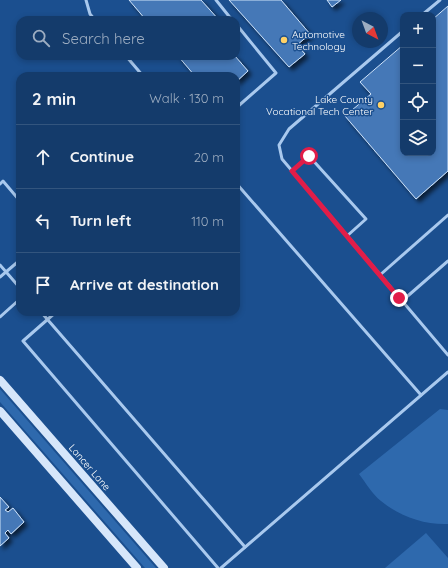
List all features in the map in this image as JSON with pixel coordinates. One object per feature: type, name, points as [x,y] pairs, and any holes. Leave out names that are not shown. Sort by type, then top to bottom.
[{"type":"street","name":"Lancer Lane","points":[[0,380],[164,568]]},
{"type":"street","points":[[0,411],[137,568]]},
{"type":"lane","points":[[86,0],[92,16]]},
{"type":"lane","points":[[216,0],[229,16]]},
{"type":"lane","points":[[426,12],[440,0]]},
{"type":"lane","points":[[240,29],[276,73],[240,104]]},
{"type":"lane","points":[[400,34],[289,128],[279,145],[282,159],[448,355]]},
{"type":"lane","points":[[129,60],[140,72]]},
{"type":"lane","points":[[292,171],[309,156],[366,220],[347,236]]},
{"type":"lane","points":[[0,184],[3,181],[16,196]]},
{"type":"lane","points":[[240,188],[421,395]]},
{"type":"lane","points":[[380,275],[448,215]]},
{"type":"lane","points":[[402,301],[448,261]]},
{"type":"lane","points":[[0,277],[16,263]]},
{"type":"lane","points":[[0,265],[16,283]]},
{"type":"lane","points":[[0,317],[16,303]]},
{"type":"lane","points":[[44,316],[245,547]]},
{"type":"lane","points":[[52,316],[23,341],[219,568],[448,372]]},
{"type":"shaded area","points":[[0,389],[156,568],[145,568],[0,402]]},
{"type":"shaded area","points":[[440,409],[448,410],[448,524],[421,521],[396,511],[372,492],[359,474]]},
{"type":"shaded area","points":[[426,533],[448,558],[448,568],[385,568]]},
{"type":"building","points":[[129,0],[201,0],[215,16],[143,16]]},
{"type":"building","name":"Automotive Technology","points":[[229,0],[281,0],[310,34],[297,45],[305,54],[289,67]]},
{"type":"building","points":[[327,0],[341,0],[332,7]]},
{"type":"building","name":"Lake County Vocational Tech Center","points":[[448,6],[448,171],[416,199],[345,116],[371,94],[360,82],[400,48],[400,156],[436,156],[436,16]]},
{"type":"building","points":[[181,60],[238,60],[248,71],[240,78],[240,72],[192,72]]},
{"type":"building","points":[[0,497],[9,507],[5,510],[8,512],[13,508],[24,522],[11,534],[8,530],[5,533],[9,538],[0,546]]},
{"type":"place","name":"Automotive Technology","points":[[284,40]]},
{"type":"place","name":"Lake County Vocational Tech Center","points":[[381,105]]},
{"type":"route","points":[[309,156],[292,171],[399,298]]}]
